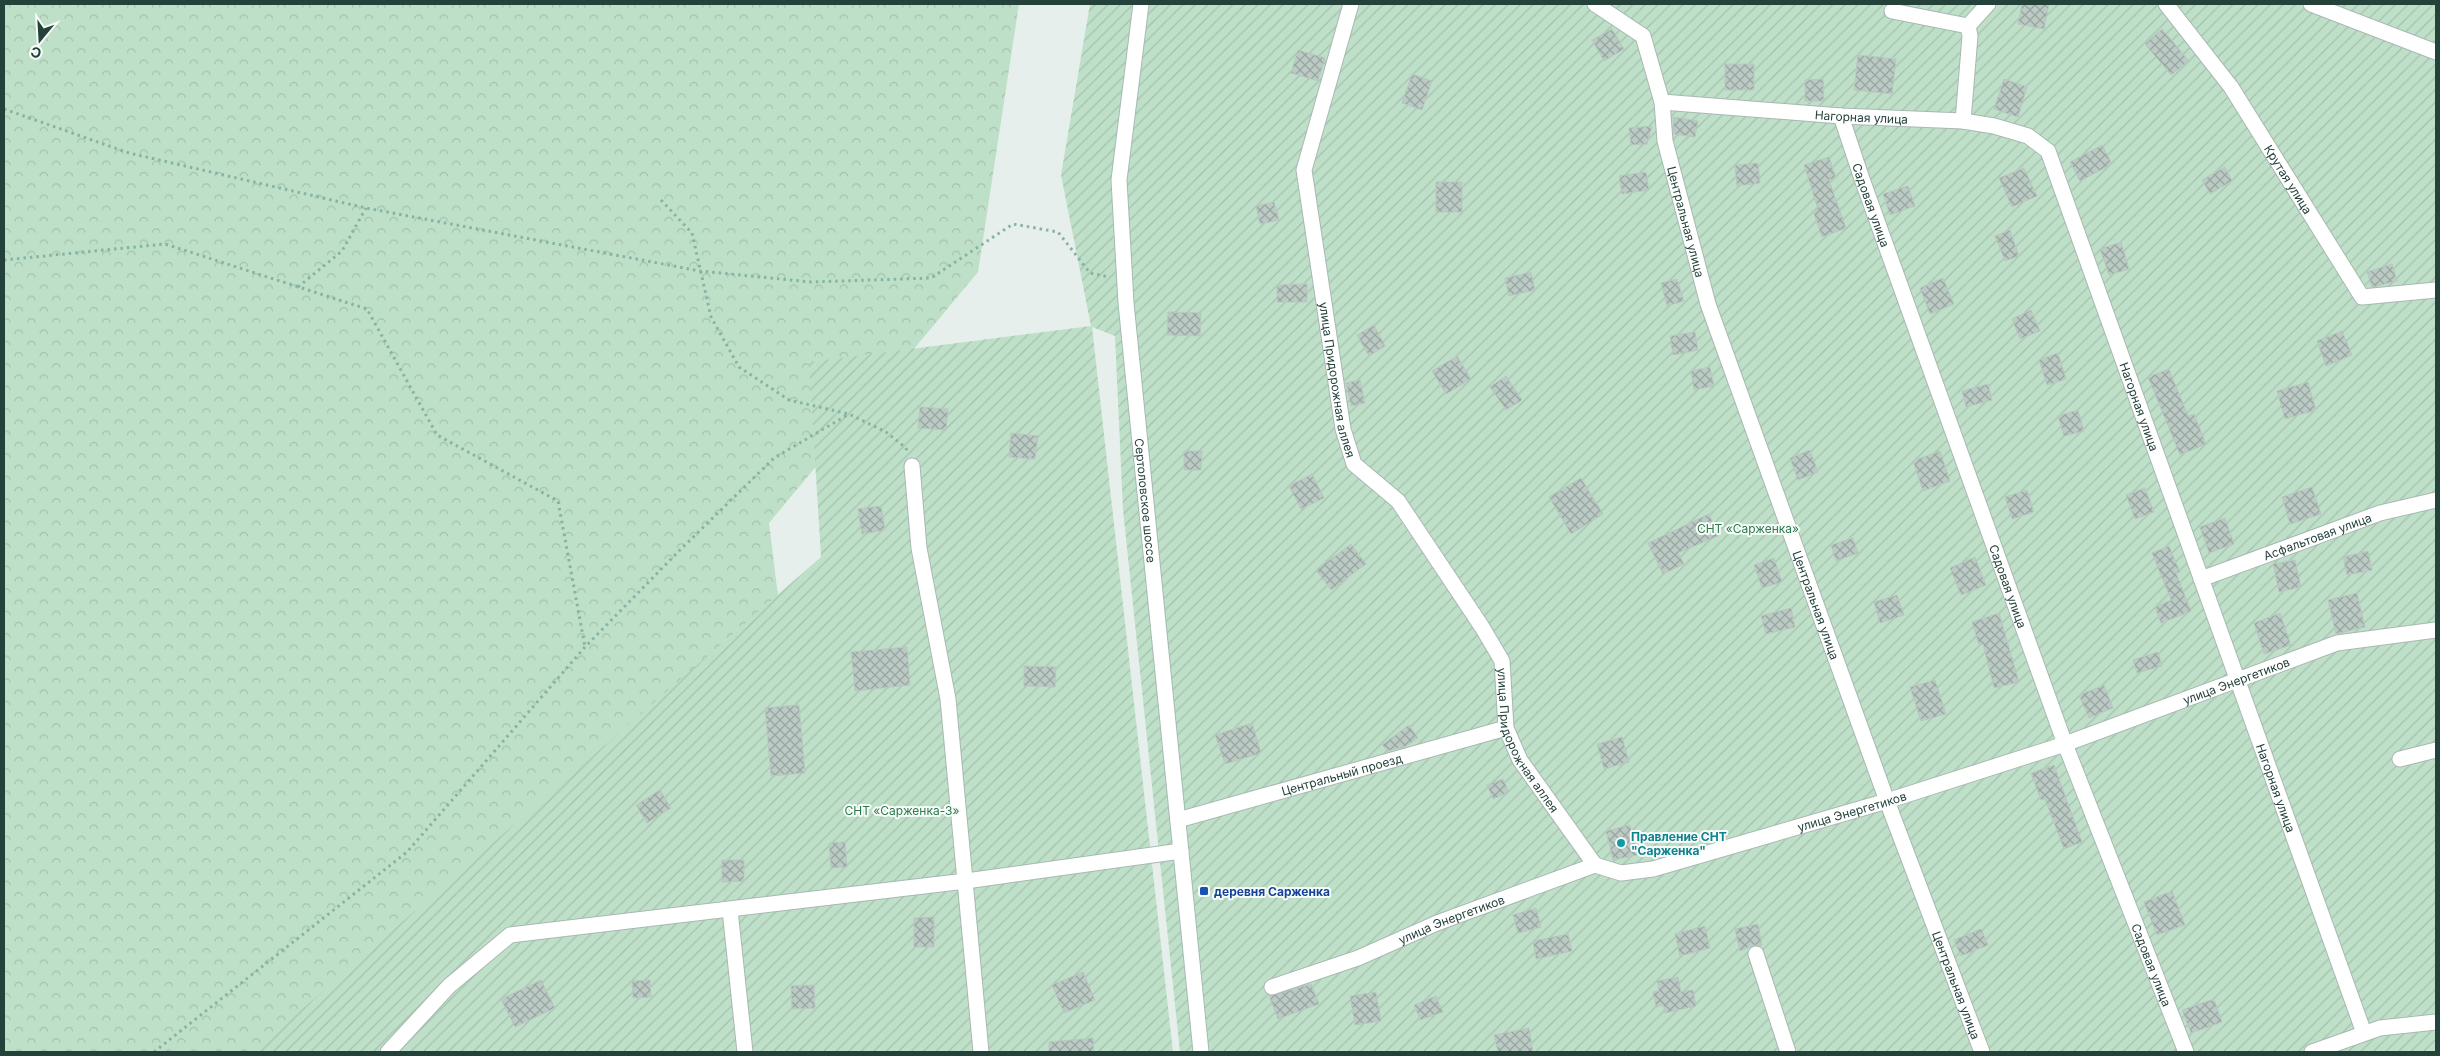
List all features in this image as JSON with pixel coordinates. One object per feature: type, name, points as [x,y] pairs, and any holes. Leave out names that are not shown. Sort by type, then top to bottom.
[{"type":"street","name":"улица Придорожная аллея","points":[[1351,4],[1304,170],[1343,429],[1354,464],[1398,501],[1482,626],[1502,661],[1506,728],[1520,760],[1594,865]]},
{"type":"street","name":"Центральная улица","points":[[1595,4],[1643,36],[1662,102],[1665,141],[1708,304],[1887,800],[1982,1052]]},
{"type":"street","points":[[1968,26],[1988,4]]},
{"type":"street","name":"Крутая улица","points":[[2166,4],[2232,87],[2362,297],[2436,290]]},
{"type":"street","points":[[2311,4],[2436,52]]},
{"type":"street","name":"Сертоловское шоссе","points":[[1141,5],[1119,180],[1124,280],[1201,1052]]},
{"type":"street","points":[[1892,11],[1968,26]]},
{"type":"street","points":[[1964,121],[1970,36],[1968,26]]},
{"type":"street","name":"Нагорная улица","points":[[1662,102],[1841,116],[1964,121],[1994,126],[2028,136],[2048,151],[2364,1033]]},
{"type":"street","name":"Садовая улица","points":[[1841,116],[1865,188],[2065,744],[2186,1052]]},
{"type":"street","points":[[912,466],[919,548],[948,699],[981,1052]]},
{"type":"street","name":"Асфальтовая улица","points":[[2201,579],[2380,512],[2436,500]]},
{"type":"street","name":"улица Энергетиков","points":[[1272,987],[1358,958],[1437,923],[1594,865],[1621,873],[1653,869],[1887,800],[2065,744],[2337,643],[2436,630]]},
{"type":"street","name":"Центральный проезд","points":[[1178,820],[1506,728]]},
{"type":"street","points":[[2400,759],[2436,750]]},
{"type":"street","points":[[388,1052],[448,986],[510,935],[966,881],[1181,851]]},
{"type":"street","points":[[730,910],[745,1052]]},
{"type":"street","points":[[1756,954],[1788,1052]]},
{"type":"street","points":[[2312,1052],[2380,1028],[2436,1022]]},
{"type":"path","points":[[4,109],[129,153],[366,208],[700,271],[812,282],[931,278],[1013,224],[1058,232],[1090,273],[1124,280]]},
{"type":"path","points":[[661,200],[692,233],[711,317],[739,366],[789,400],[849,414],[886,432],[906,448],[912,466]]},
{"type":"path","points":[[298,287],[342,251],[366,208]]},
{"type":"path","points":[[4,260],[166,244],[367,309],[437,435],[558,502],[584,647]]},
{"type":"path","points":[[154,1052],[407,852],[584,647],[774,458],[849,414]]},
{"type":"green space","points":[[4,4],[1019,4],[978,272],[769,523],[784,645],[324,1052],[4,1052]]},
{"type":"green space","name":"СНТ «Сарженка»","points":[[1090,4],[2436,4],[2436,1052],[1180,1052],[1123,510],[1115,336],[1092,327],[1173,1052],[253,1052],[821,557],[809,362],[1091,326],[1061,175]]},
{"type":"building","points":[[2022,4],[2049,4],[2044,29],[2018,24]]},
{"type":"building","points":[[1612,29],[1624,49],[1604,61],[1592,40]]},
{"type":"building","points":[[2162,29],[2189,61],[2171,75],[2145,44]]},
{"type":"building","points":[[1298,50],[1325,58],[1318,81],[1291,73]]},
{"type":"building","points":[[1858,55],[1896,59],[1892,94],[1854,90]]},
{"type":"building","points":[[1725,64],[1754,64],[1754,90],[1725,90]]},
{"type":"building","points":[[1412,74],[1432,81],[1422,110],[1402,103]]},
{"type":"building","points":[[1823,79],[1824,101],[1805,101],[1805,80]]},
{"type":"building","points":[[2004,79],[2027,87],[2018,117],[1994,109]]},
{"type":"building","points":[[1673,117],[1698,121],[1695,137],[1674,134]]},
{"type":"building","points":[[1652,126],[1647,144],[1631,145],[1629,128]]},
{"type":"building","points":[[2102,145],[2112,164],[2080,181],[2070,162]]},
{"type":"building","points":[[1829,157],[1836,178],[1829,180],[1846,228],[1822,237],[1813,211],[1818,209],[1804,165]]},
{"type":"building","points":[[1758,163],[1760,183],[1737,186],[1735,165]]},
{"type":"building","points":[[2225,167],[2232,181],[2210,194],[2202,180]]},
{"type":"building","points":[[2024,168],[2037,196],[2012,207],[1999,178]]},
{"type":"building","points":[[1646,172],[1649,190],[1622,194],[1619,176]]},
{"type":"building","points":[[1436,182],[1462,182],[1462,212],[1436,212]]},
{"type":"building","points":[[1908,186],[1915,206],[1890,215],[1883,194]]},
{"type":"building","points":[[1274,202],[1279,220],[1260,224],[1256,206]]},
{"type":"building","points":[[2010,230],[2019,256],[2005,261],[1995,236]]},
{"type":"building","points":[[2121,242],[2129,269],[2109,275],[2100,249]]},
{"type":"building","points":[[2392,264],[2397,281],[2372,287],[2367,272]]},
{"type":"building","points":[[1531,272],[1535,290],[1509,296],[1505,278]]},
{"type":"building","points":[[1943,278],[1954,304],[1930,314],[1920,288]]},
{"type":"building","points":[[1677,279],[1684,301],[1667,306],[1661,283]]},
{"type":"building","points":[[1307,284],[1307,302],[1277,302],[1277,285]]},
{"type":"building","points":[[2031,310],[2040,331],[2020,339],[2012,319]]},
{"type":"building","points":[[1168,312],[1201,313],[1200,336],[1167,335]]},
{"type":"building","points":[[1374,325],[1385,346],[1369,356],[1357,335]]},
{"type":"building","points":[[2342,331],[2352,355],[2326,366],[2317,341]]},
{"type":"building","points":[[1695,332],[1698,350],[1673,355],[1670,336]]},
{"type":"building","points":[[2058,353],[2066,379],[2047,385],[2039,360]]},
{"type":"building","points":[[1457,356],[1471,379],[1446,394],[1432,371]]},
{"type":"building","points":[[1710,367],[1714,386],[1694,390],[1691,371]]},
{"type":"building","points":[[2169,369],[2188,416],[2194,414],[2206,444],[2180,455],[2148,377]]},
{"type":"building","points":[[1506,376],[1522,400],[1506,410],[1490,387]]},
{"type":"building","points":[[1360,380],[1365,403],[1351,406],[1346,383]]},
{"type":"building","points":[[2308,382],[2316,410],[2285,419],[2277,391]]},
{"type":"building","points":[[1988,384],[1992,400],[1966,407],[1962,391]]},
{"type":"building","points":[[920,407],[948,409],[946,430],[918,428]]},
{"type":"building","points":[[2078,410],[2084,431],[2064,436],[2058,416]]},
{"type":"building","points":[[1011,433],[1038,436],[1035,459],[1009,457]]},
{"type":"building","points":[[1810,450],[1818,472],[1798,480],[1790,458]]},
{"type":"building","points":[[1184,451],[1202,451],[1201,470],[1184,470]]},
{"type":"building","points":[[1940,451],[1950,481],[1923,491],[1913,461]]},
{"type":"building","points":[[1312,474],[1324,498],[1301,509],[1289,486]]},
{"type":"building","points":[[1581,478],[1603,514],[1571,534],[1549,497]]},
{"type":"building","points":[[2312,487],[2321,514],[2290,524],[2282,497]]},
{"type":"building","points":[[2145,488],[2154,512],[2135,519],[2126,495]]},
{"type":"building","points":[[2027,490],[2034,512],[2012,519],[2005,497]]},
{"type":"building","points":[[881,506],[885,530],[862,534],[858,509]]},
{"type":"building","points":[[1709,514],[1718,536],[1678,553],[1684,564],[1663,574],[1648,543]]},
{"type":"building","points":[[2225,518],[2234,544],[2209,553],[2200,527]]},
{"type":"building","points":[[1853,538],[1858,553],[1836,561],[1831,545]]},
{"type":"building","points":[[1351,544],[1366,564],[1331,590],[1316,570]]},
{"type":"building","points":[[2169,546],[2180,572],[2176,573],[2191,611],[2161,623],[2155,607],[2171,600],[2152,553]]},
{"type":"building","points":[[2368,551],[2372,570],[2347,575],[2343,557]]},
{"type":"building","points":[[1975,557],[1986,585],[1961,595],[1950,568]]},
{"type":"building","points":[[1774,558],[1782,582],[1762,588],[1754,565]]},
{"type":"building","points":[[2295,560],[2301,587],[2279,592],[2273,564]]},
{"type":"building","points":[[2357,593],[2365,627],[2336,634],[2328,600]]},
{"type":"building","points":[[1897,595],[1904,615],[1880,623],[1874,602]]},
{"type":"building","points":[[1791,608],[1795,627],[1766,634],[1761,616]]},
{"type":"building","points":[[1999,613],[2019,682],[1994,688],[1983,644],[1979,645],[1972,622]]},
{"type":"building","points":[[2280,613],[2291,645],[2264,654],[2254,623]]},
{"type":"building","points":[[907,647],[910,685],[855,691],[851,652]]},
{"type":"building","points":[[2158,652],[2162,666],[2137,673],[2133,660]]},
{"type":"building","points":[[1024,666],[1056,667],[1055,687],[1024,686]]},
{"type":"building","points":[[1935,680],[1946,714],[1921,721],[1910,687]]},
{"type":"building","points":[[2104,685],[2113,708],[2089,718],[2079,695]]},
{"type":"building","points":[[799,705],[805,773],[771,776],[765,708]]},
{"type":"building","points":[[1252,723],[1261,753],[1225,764],[1215,735]]},
{"type":"building","points":[[1409,725],[1418,738],[1406,746],[1388,751],[1382,745]]},
{"type":"building","points":[[1622,737],[1629,762],[1604,769],[1597,744]]},
{"type":"building","points":[[2054,765],[2082,842],[2064,849],[2045,799],[2041,800],[2031,773]]},
{"type":"building","points":[[1503,779],[1509,792],[1493,799],[1487,785]]},
{"type":"building","points":[[660,790],[671,808],[647,823],[636,805]]},
{"type":"building","name":"Правление СНТ \"Сарженка\"","points":[[1630,825],[1637,855],[1613,860],[1606,831]]},
{"type":"building","points":[[845,842],[847,867],[831,868],[829,843]]},
{"type":"building","points":[[722,860],[744,860],[744,881],[722,882]]},
{"type":"building","points":[[2172,891],[2185,925],[2157,935],[2144,902]]},
{"type":"building","points":[[1536,908],[1541,927],[1518,933],[1513,915]]},
{"type":"building","points":[[934,917],[934,947],[914,947],[914,918]]},
{"type":"building","points":[[1758,924],[1762,946],[1754,945],[1740,951],[1735,929]]},
{"type":"building","points":[[1705,926],[1710,948],[1680,956],[1675,934]]},
{"type":"building","points":[[1981,929],[1988,945],[1961,956],[1954,940]]},
{"type":"building","points":[[1568,934],[1572,951],[1536,959],[1533,941]]},
{"type":"building","points":[[1083,972],[1095,1000],[1064,1013],[1052,985]]},
{"type":"building","points":[[1678,977],[1681,992],[1693,990],[1696,1006],[1665,1013],[1663,1005],[1656,1007],[1653,992],[1659,991],[1657,981]]},
{"type":"building","points":[[541,980],[555,1008],[515,1027],[501,999]]},
{"type":"building","points":[[650,980],[651,997],[633,998],[632,981]]},
{"type":"building","points":[[1311,984],[1319,1004],[1278,1019],[1269,996]]},
{"type":"building","points":[[814,985],[815,1008],[792,1009],[791,986]]},
{"type":"building","points":[[1376,992],[1381,1021],[1355,1025],[1350,996]]},
{"type":"building","points":[[1436,996],[1443,1012],[1420,1020],[1414,1005]]},
{"type":"building","points":[[2214,999],[2222,1022],[2191,1033],[2182,1010]]},
{"type":"building","points":[[1529,1028],[1533,1052],[1498,1052],[1494,1035]]},
{"type":"building","points":[[1093,1038],[1094,1052],[1049,1052],[1049,1042]]},
{"type":"place","name":"Правление СНТ \"Сарженка\"","points":[[1621,843]]},
{"type":"place","name":"деревня Сарженка","points":[[1204,891]]},
{"type":"park label","name":"СНТ «Сарженка-3»","points":[[902,810]]}]
